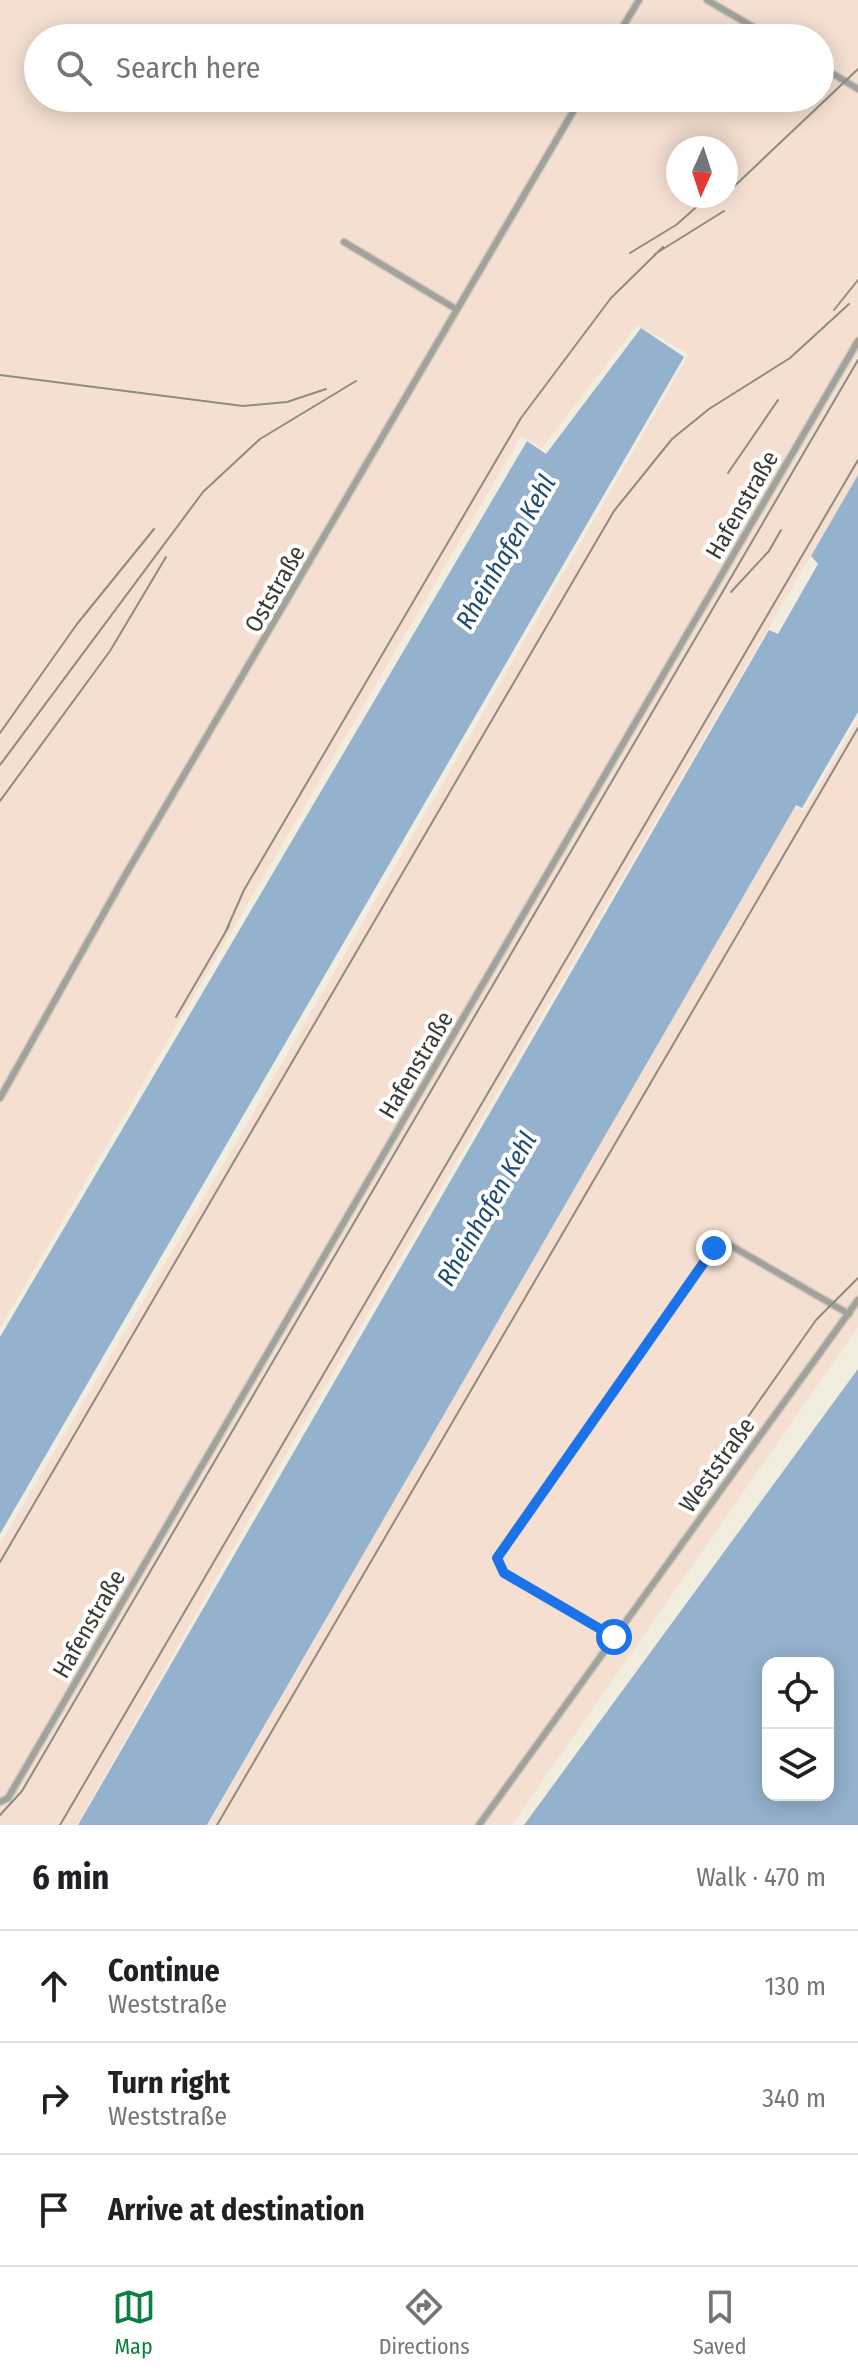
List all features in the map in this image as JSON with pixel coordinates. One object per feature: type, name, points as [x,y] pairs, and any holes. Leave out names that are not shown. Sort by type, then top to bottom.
[{"type":"street","points":[[624,24],[639,0]]},
{"type":"street","points":[[707,0],[748,24]]},
{"type":"street","points":[[834,74],[858,89]]},
{"type":"street","name":"Oststraße","points":[[0,1098],[123,879],[573,112]]},
{"type":"street","points":[[344,242],[456,309]]},
{"type":"street","name":"Hafenstraße","points":[[0,1802],[8,1798],[211,1453],[858,341]]},
{"type":"street","points":[[614,1637],[504,1573],[497,1558],[714,1248],[719,1243],[728,1244],[849,1314]]},
{"type":"street","name":"Weststraße","points":[[479,1825],[858,1300]]},
{"type":"shaded area","points":[[0,0],[858,0],[858,475],[289,1449],[77,1825],[0,1825],[0,1544],[243,1131],[689,354],[637,325],[542,448],[521,436],[0,1328]]},
{"type":"shaded area","points":[[858,719],[858,1327],[512,1825],[208,1825],[795,806],[804,811]]},
{"type":"water","name":"Rheinhafen Kehl","points":[[641,328],[684,357],[0,1534],[0,1337],[527,441],[546,454]]},
{"type":"water","name":"Rheinhafen Kehl","points":[[858,475],[858,712],[802,808],[796,805],[207,1825],[78,1825],[769,630],[778,634],[818,564],[811,556]]},
{"type":"water","points":[[858,1369],[858,1825],[524,1825]]},
{"type":"railway","points":[[834,92],[858,69]]},
{"type":"railway","points":[[738,183],[813,112]]},
{"type":"railway","points":[[630,253],[676,225],[695,208]]},
{"type":"railway","points":[[655,254],[724,211]]},
{"type":"railway","points":[[225,933],[244,890],[521,418],[611,298],[663,247]]},
{"type":"railway","points":[[834,310],[858,280]]},
{"type":"railway","points":[[0,1562],[614,511],[672,439],[709,409],[790,358],[849,304]]},
{"type":"railway","points":[[0,1815],[22,1791],[858,360]]},
{"type":"railway","points":[[0,375],[243,406],[287,402],[326,389]]},
{"type":"railway","points":[[0,765],[203,492],[260,439],[356,381]]},
{"type":"railway","points":[[728,473],[778,400]]},
{"type":"railway","points":[[60,1825],[858,460]]},
{"type":"railway","points":[[0,733],[77,624],[154,529]]},
{"type":"railway","points":[[731,592],[769,551],[781,530]]},
{"type":"railway","points":[[0,801],[110,651],[166,557]]},
{"type":"railway","points":[[217,1825],[858,728]]},
{"type":"railway","points":[[176,1017],[229,926]]},
{"type":"railway","points":[[729,1444],[816,1320],[858,1278]]},
{"type":"route","points":[[614,1637],[504,1573],[497,1558],[714,1248]]}]
